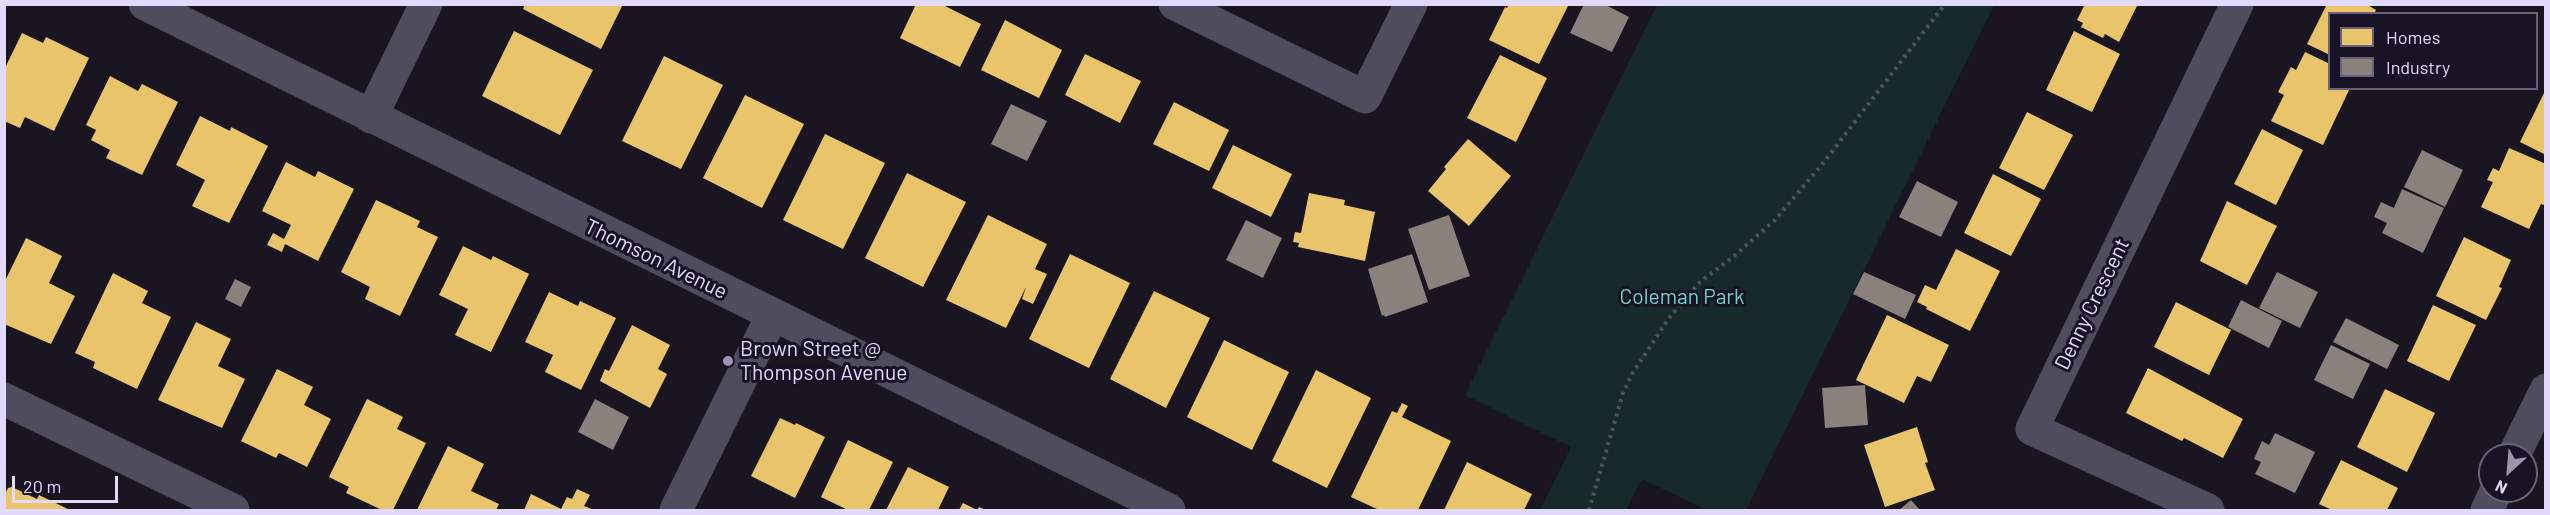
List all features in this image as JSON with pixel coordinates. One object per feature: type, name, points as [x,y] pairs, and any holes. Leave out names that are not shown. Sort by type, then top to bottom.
[{"type":"street","name":"Thomson Avenue","points":[[145,4],[772,316],[1169,510]]},
{"type":"street","points":[[371,117],[426,4]]},
{"type":"street","points":[[1175,4],[1365,97],[1411,4]]},
{"type":"street","name":"Denny Crescent","points":[[2208,510],[2032,429],[2237,4]]},
{"type":"street","points":[[676,510],[772,316]]},
{"type":"street","points":[[2520,443],[2546,390]]},
{"type":"street","points":[[4,399],[233,510]]},
{"type":"path","points":[[1589,510],[1623,393],[1632,374],[1669,318],[1700,282],[1775,220],[1824,162],[1945,4]]},
{"type":"green space","name":"Coleman Park","points":[[1657,5],[1994,5],[1746,510],[1707,510],[1642,479],[1626,510],[1540,510],[1571,447],[1465,395]]},
{"type":"building: Homes","points":[[525,4],[623,4],[601,49],[523,9]]},
{"type":"building: Homes","points":[[916,4],[941,4],[981,24],[960,67],[900,38]]},
{"type":"building: Homes","points":[[1509,4],[1568,6],[1539,64],[1489,40],[1505,7],[1507,8]]},
{"type":"building: Homes","points":[[2085,4],[2138,4],[2119,42],[2105,34],[2103,38],[2081,27],[2083,23],[2077,20]]},
{"type":"building: Homes","points":[[2327,4],[2366,4],[2376,10],[2375,12],[2328,12],[2328,54],[2307,44]]},
{"type":"building: Homes","points":[[1005,20],[1062,50],[1039,98],[981,70]]},
{"type":"building: Homes","points":[[514,31],[593,70],[560,135],[482,96]]},
{"type":"building: Homes","points":[[2074,31],[2120,54],[2092,112],[2046,90]]},
{"type":"building: Homes","points":[[22,33],[43,43],[46,37],[89,58],[54,131],[25,117],[20,128],[4,121],[4,70]]},
{"type":"building: Homes","points":[[2305,52],[2328,63],[2328,90],[2349,90],[2323,145],[2271,121],[2284,95],[2278,92],[2291,67],[2296,70]]},
{"type":"building: Homes","points":[[1085,54],[1141,81],[1120,123],[1065,95]]},
{"type":"building: Homes","points":[[1500,55],[1547,78],[1516,142],[1467,118]]},
{"type":"building: Homes","points":[[664,56],[723,85],[681,169],[622,141]]},
{"type":"building: Homes","points":[[110,76],[138,91],[142,84],[178,102],[142,175],[106,158],[110,150],[91,140],[96,130],[86,125]]},
{"type":"building: Homes","points":[[2546,89],[2546,155],[2520,142]]},
{"type":"building: Homes","points":[[745,95],[804,124],[762,208],[703,178]]},
{"type":"building: Homes","points":[[1174,102],[1229,130],[1209,171],[1153,144]]},
{"type":"building: Homes","points":[[2027,112],[2073,135],[2044,190],[1999,168]]},
{"type":"building: Homes","points":[[200,116],[230,131],[231,127],[268,146],[229,223],[192,206],[205,180],[176,165]]},
{"type":"building: Homes","points":[[2262,129],[2303,150],[2276,205],[2234,184]]},
{"type":"building: Homes","points":[[825,134],[885,163],[843,249],[783,220]]},
{"type":"building: Homes","points":[[1468,139],[1511,176],[1469,226],[1428,191],[1446,169],[1444,167]]},
{"type":"building: Homes","points":[[1233,145],[1292,174],[1271,217],[1212,188]]},
{"type":"building: Homes","points":[[2509,148],[2546,164],[2546,203],[2541,204],[2529,229],[2481,207],[2493,182],[2487,180],[2493,168],[2499,171]]},
{"type":"building: Homes","points":[[286,162],[315,177],[318,171],[354,189],[318,261],[285,244],[282,252],[267,245],[273,233],[284,239],[291,225],[262,211]]},
{"type":"building: Homes","points":[[907,173],[966,202],[923,287],[865,258]]},
{"type":"building: Homes","points":[[1993,174],[2041,199],[2011,256],[1964,233]]},
{"type":"building: Homes","points":[[1309,193],[1345,200],[1344,205],[1375,212],[1365,261],[1298,247],[1299,243],[1293,242],[1295,232],[1301,233]]},
{"type":"building: Homes","points":[[376,200],[420,221],[417,227],[438,237],[400,316],[365,299],[370,287],[341,272]]},
{"type":"building: Homes","points":[[2227,201],[2277,226],[2247,285],[2200,261]]},
{"type":"building: Homes","points":[[988,215],[1047,244],[1035,269],[1047,274],[1033,304],[1022,299],[1026,287],[1006,328],[946,300]]},
{"type":"building: Homes","points":[[2464,237],[2511,260],[2499,287],[2502,288],[2486,320],[2436,296]]},
{"type":"building: Homes","points":[[26,238],[62,256],[49,283],[75,296],[51,344],[4,324],[4,283]]},
{"type":"building: Homes","points":[[463,246],[491,260],[493,256],[529,274],[491,352],[455,335],[468,309],[439,295]]},
{"type":"building: Homes","points":[[1956,249],[2000,271],[1970,331],[1926,309],[1927,307],[1917,302],[1925,285],[1936,290]]},
{"type":"building: Homes","points":[[1070,254],[1130,283],[1089,368],[1029,339]]},
{"type":"building: Homes","points":[[113,273],[148,291],[142,303],[171,317],[137,389],[93,368],[95,362],[75,353]]},
{"type":"building: Homes","points":[[1154,291],[1210,318],[1166,408],[1110,379]]},
{"type":"building: Homes","points":[[549,292],[578,306],[580,301],[616,318],[581,390],[545,372],[553,355],[525,342]]},
{"type":"building: Homes","points":[[2176,302],[2231,330],[2209,375],[2154,347]]},
{"type":"building: Homes","points":[[2433,305],[2476,325],[2449,381],[2407,361]]},
{"type":"building: Homes","points":[[1887,315],[1949,345],[1931,382],[1917,376],[1904,403],[1856,380]]},
{"type":"building: Homes","points":[[196,322],[231,339],[218,366],[245,379],[222,428],[158,400]]},
{"type":"building: Homes","points":[[632,325],[670,345],[658,369],[667,374],[650,408],[600,381],[605,369],[609,371]]},
{"type":"building: Homes","points":[[1224,340],[1289,372],[1252,450],[1187,417]]},
{"type":"building: Homes","points":[[2148,368],[2243,419],[2223,458],[2184,438],[2182,441],[2126,413]]},
{"type":"building: Homes","points":[[277,369],[313,387],[304,405],[331,419],[307,467],[279,453],[276,458],[241,441]]},
{"type":"building: Homes","points":[[1316,370],[1371,398],[1327,488],[1272,461]]},
{"type":"building: Homes","points":[[2385,389],[2435,413],[2407,472],[2357,447]]},
{"type":"building: Homes","points":[[367,399],[403,417],[397,429],[426,443],[393,510],[382,510],[346,493],[349,487],[329,477]]},
{"type":"building: Homes","points":[[1402,403],[1408,406],[1402,417],[1451,441],[1418,510],[1379,510],[1351,497],[1392,411],[1397,413]]},
{"type":"building: Homes","points":[[780,418],[825,437],[795,498],[751,476]]},
{"type":"building: Homes","points":[[1917,427],[1928,462],[1925,463],[1935,490],[1885,507],[1864,445]]},
{"type":"building: Homes","points":[[848,440],[893,462],[869,510],[848,510],[821,497]]},
{"type":"building: Homes","points":[[448,446],[484,464],[471,491],[499,504],[496,510],[417,510]]},
{"type":"building: Homes","points":[[2341,460],[2398,488],[2387,510],[2332,510],[2319,504]]},
{"type":"building: Homes","points":[[1467,462],[1532,494],[1524,510],[1444,510]]},
{"type":"building: Homes","points":[[908,467],[949,487],[938,510],[886,510]]},
{"type":"building: Homes","points":[[12,487],[37,499],[39,495],[70,510],[4,510],[4,496],[8,488]]},
{"type":"building: Homes","points":[[577,489],[590,495],[584,506],[594,510],[524,510],[531,494],[561,509],[567,497],[572,499]]},
{"type":"building: Homes","points":[[963,503],[977,510],[959,510]]},
{"type":"building: Industry","points":[[1584,4],[1604,4],[1629,17],[1612,52],[1570,33]]},
{"type":"building: Industry","points":[[1011,104],[1047,121],[1027,161],[991,144]]},
{"type":"building: Industry","points":[[2422,150],[2463,170],[2445,207],[2404,187]]},
{"type":"building: Industry","points":[[1917,181],[1958,202],[1941,237],[1899,217]]},
{"type":"building: Industry","points":[[2402,189],[2444,208],[2423,253],[2382,233],[2387,223],[2374,217],[2381,202],[2394,208]]},
{"type":"building: Industry","points":[[1449,215],[1470,276],[1429,290],[1408,229]]},
{"type":"building: Industry","points":[[1246,220],[1282,238],[1263,278],[1226,260]]},
{"type":"building: Industry","points":[[1412,254],[1428,302],[1385,317],[1382,316],[1368,269]]},
{"type":"building: Industry","points":[[1864,272],[1916,295],[1905,319],[1853,294]]},
{"type":"building: Industry","points":[[2277,272],[2318,292],[2300,328],[2259,308]]},
{"type":"building: Industry","points":[[235,279],[251,287],[241,307],[225,299]]},
{"type":"building: Industry","points":[[2241,300],[2282,321],[2269,348],[2228,327]]},
{"type":"building: Industry","points":[[2346,318],[2399,345],[2387,369],[2333,342]]},
{"type":"building: Industry","points":[[2331,345],[2370,364],[2353,399],[2314,380]]},
{"type":"building: Industry","points":[[1865,385],[1868,425],[1825,428],[1822,388]]},
{"type":"building: Industry","points":[[595,399],[629,417],[613,450],[578,432]]},
{"type":"building: Industry","points":[[2275,433],[2315,452],[2295,493],[2255,474],[2261,462],[2254,459],[2262,441],[2269,445]]},
{"type":"building: Industry","points":[[1911,500],[1920,510],[1899,510]]},
{"type":"place","name":"Brown Street @ Thompson Avenue","points":[[728,361]]}]
